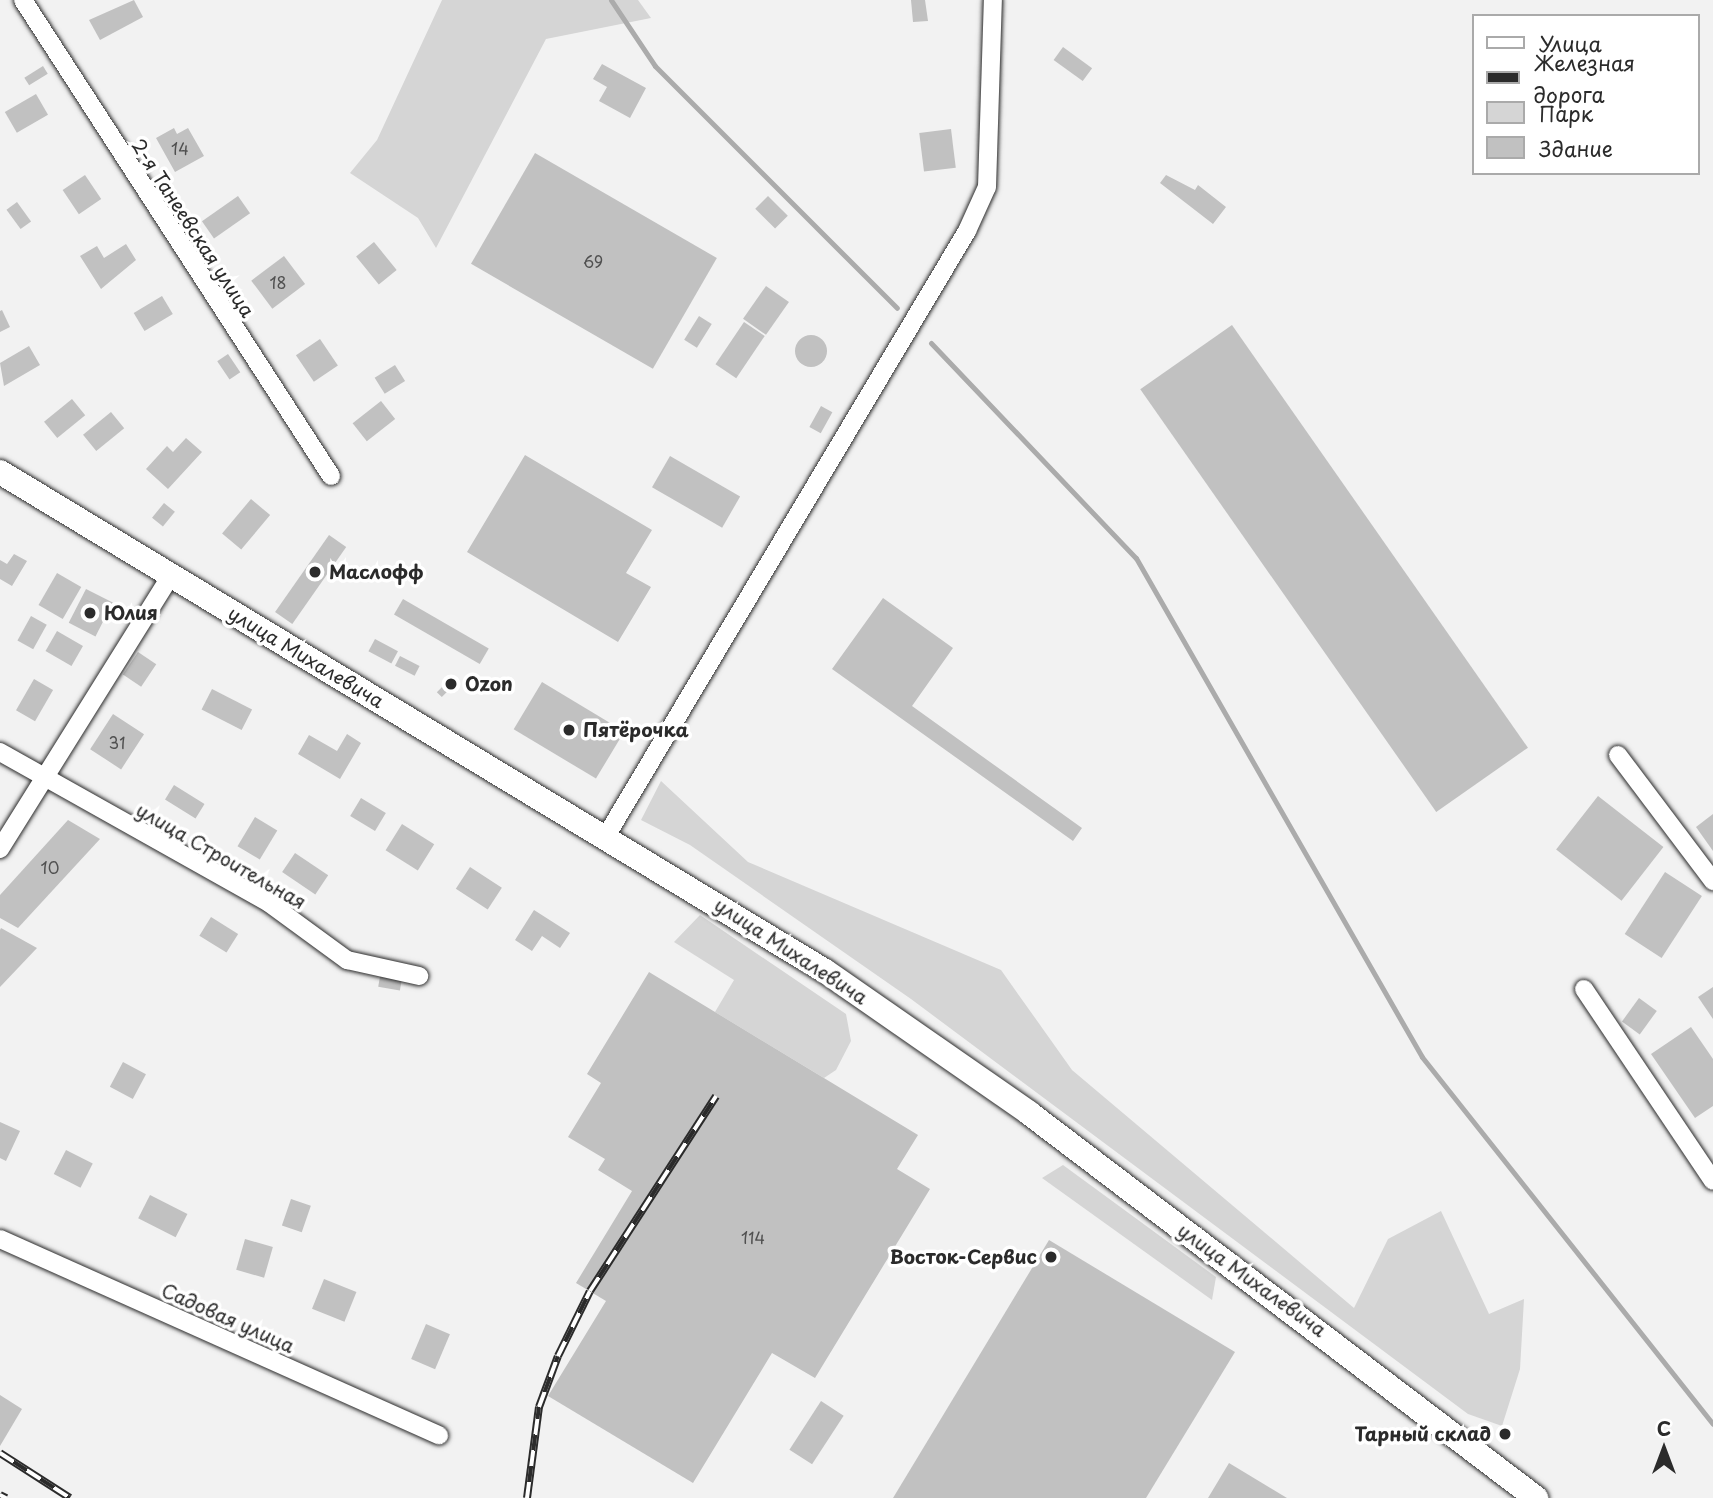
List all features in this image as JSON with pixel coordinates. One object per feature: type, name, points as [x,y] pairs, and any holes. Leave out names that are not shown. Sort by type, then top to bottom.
[{"type":"street","name":"2-я Танеевская улица","points":[[23,0],[331,476]]},
{"type":"street","points":[[605,838],[903,341],[987,187],[993,0]]},
{"type":"street","name":"улица Михалевича","points":[[0,472],[825,971],[1029,1113],[1536,1498]]},
{"type":"street","points":[[0,849],[171,575]]},
{"type":"street","name":"улица Строительная","points":[[0,752],[43,779],[269,904],[347,960],[419,976]]},
{"type":"street","points":[[1618,755],[1713,881]]},
{"type":"street","points":[[1584,989],[1713,1181]]},
{"type":"street","name":"Садовая улица","points":[[0,1240],[439,1436]]},
{"type":"green space","points":[[442,0],[638,0],[651,18],[546,39],[436,248],[418,218],[350,173],[377,140]]},
{"type":"green space","points":[[661,781],[748,862],[1001,970],[1072,1070],[1354,1308],[1388,1239],[1441,1211],[1489,1314],[1524,1299],[1520,1369],[1502,1426],[1468,1414],[911,999],[690,845],[641,820]]},
{"type":"green space","points":[[700,915],[846,1014],[851,1041],[836,1070],[824,1078],[715,1012],[734,980],[674,942]]},
{"type":"green space","points":[[1063,1165],[1216,1277],[1212,1300],[1042,1178]]},
{"type":"building","points":[[134,0],[143,17],[100,40],[89,20]]},
{"type":"building","points":[[911,0],[925,0],[928,21],[913,22]]},
{"type":"building","points":[[1063,47],[1092,68],[1083,81],[1054,60]]},
{"type":"building","points":[[602,64],[646,88],[630,118],[599,101],[607,87],[593,79]]},
{"type":"building","points":[[43,66],[48,74],[29,85],[24,78]]},
{"type":"building","points":[[36,94],[48,115],[17,133],[5,112]]},
{"type":"building","points":[[174,128],[177,134],[188,128],[204,156],[175,172],[156,138]]},
{"type":"building","points":[[951,129],[956,168],[924,172],[919,133]]},
{"type":"building","points":[[535,153],[717,258],[653,369],[471,264]]},
{"type":"building","points":[[85,175],[101,199],[79,214],[63,190]]},
{"type":"building","points":[[1166,175],[1195,190],[1198,185],[1226,207],[1213,224],[1160,183]]},
{"type":"building","points":[[238,196],[250,213],[214,238],[202,221]]},
{"type":"building","points":[[768,196],[788,216],[775,229],[755,209]]},
{"type":"building","points":[[17,202],[31,221],[21,229],[6,210]]},
{"type":"building","points":[[374,242],[397,270],[379,284],[356,256]]},
{"type":"building","points":[[126,244],[136,260],[101,289],[80,256],[97,246],[104,258]]},
{"type":"building","points":[[284,256],[305,284],[272,309],[251,281]]},
{"type":"building","points":[[766,286],[789,302],[766,335],[743,319]]},
{"type":"building","points":[[162,296],[173,314],[145,331],[134,313]]},
{"type":"building","points":[[2,310],[10,327],[0,332],[0,311]]},
{"type":"building","points":[[699,316],[712,324],[697,348],[684,340]]},
{"type":"building","points":[[744,322],[765,336],[736,378],[715,364]]},
{"type":"building","points":[[1232,325],[1528,748],[1436,812],[1140,389]]},
{"type":"building","points":[[811,335],[822,340],[827,351],[822,362],[811,367],[800,362],[795,351],[800,340]]},
{"type":"building","points":[[320,339],[338,366],[314,382],[296,355]]},
{"type":"building","points":[[29,346],[40,365],[4,386],[0,363]]},
{"type":"building","points":[[228,354],[240,372],[230,380],[217,361]]},
{"type":"building","points":[[395,365],[405,381],[385,394],[375,378]]},
{"type":"building","points":[[72,399],[85,415],[57,438],[44,422]]},
{"type":"building","points":[[381,401],[395,419],[367,441],[353,423]]},
{"type":"building","points":[[821,406],[832,412],[821,433],[809,427]]},
{"type":"building","points":[[111,412],[124,428],[96,451],[83,435]]},
{"type":"building","points":[[186,438],[202,452],[168,489],[146,469],[167,446],[173,452]]},
{"type":"building","points":[[525,455],[652,530],[626,573],[651,587],[618,642],[467,552]]},
{"type":"building","points":[[670,456],[740,497],[722,528],[652,487]]},
{"type":"building","points":[[251,499],[270,515],[241,550],[222,533]]},
{"type":"building","points":[[164,503],[175,512],[163,527],[152,518]]},
{"type":"building","points":[[329,535],[346,547],[292,624],[275,612]]},
{"type":"building","points":[[14,554],[27,561],[12,586],[0,579],[0,560],[7,564]]},
{"type":"building","points":[[57,573],[81,587],[63,619],[38,605]]},
{"type":"building","name":"Юлия","points":[[86,589],[113,603],[95,636],[69,623]]},
{"type":"building","points":[[883,598],[953,648],[912,706],[1082,828],[1073,841],[832,669]]},
{"type":"building","points":[[403,599],[489,648],[480,664],[394,615]]},
{"type":"building","points":[[31,616],[47,625],[33,649],[17,640]]},
{"type":"building","points":[[57,631],[83,646],[71,666],[46,651]]},
{"type":"building","points":[[375,639],[398,651],[391,664],[368,651]]},
{"type":"building","points":[[138,652],[156,664],[141,687],[123,674]]},
{"type":"building","points":[[400,656],[420,666],[415,676],[395,666]]},
{"type":"building","points":[[451,678],[456,683],[442,697],[437,692]]},
{"type":"building","points":[[34,679],[53,690],[35,721],[16,710]]},
{"type":"building","name":"Пятёрочка","points":[[542,682],[624,731],[596,779],[514,729]]},
{"type":"building","points":[[212,689],[252,709],[242,730],[202,709]]},
{"type":"building","points":[[113,714],[144,734],[121,769],[90,749]]},
{"type":"building","points":[[347,734],[361,743],[340,779],[298,754],[309,735],[337,751]]},
{"type":"building","points":[[174,785],[205,804],[196,818],[165,799]]},
{"type":"building","points":[[1598,796],[1663,847],[1622,901],[1556,850]]},
{"type":"building","points":[[361,798],[386,813],[375,831],[350,816]]},
{"type":"building","points":[[1713,814],[1713,851],[1696,827]]},
{"type":"building","points":[[255,817],[277,830],[260,860],[237,846]]},
{"type":"building","points":[[68,820],[100,839],[18,928],[0,918],[0,895]]},
{"type":"building","points":[[402,824],[434,844],[418,870],[386,850]]},
{"type":"building","points":[[295,853],[328,875],[315,894],[282,872]]},
{"type":"building","points":[[470,867],[502,888],[488,910],[456,889]]},
{"type":"building","points":[[1665,872],[1702,896],[1662,958],[1625,934]]},
{"type":"building","points":[[534,910],[570,933],[560,948],[542,936],[532,951],[515,940]]},
{"type":"building","points":[[211,917],[238,934],[226,953],[199,936]]},
{"type":"building","points":[[1,928],[37,948],[0,987],[0,930]]},
{"type":"building","points":[[381,971],[403,975],[400,991],[378,987]]},
{"type":"building","points":[[649,972],[918,1135],[897,1169],[930,1189],[815,1378],[772,1353],[693,1483],[548,1396],[606,1301],[576,1283],[632,1191],[598,1170],[605,1159],[568,1137],[601,1083],[587,1074]]},
{"type":"building","points":[[1713,987],[1713,1019],[1698,997]]},
{"type":"building","points":[[1639,998],[1657,1011],[1640,1034],[1622,1021]]},
{"type":"building","points":[[1691,1027],[1713,1059],[1713,1106],[1695,1118],[1651,1054]]},
{"type":"building","points":[[123,1062],[146,1074],[133,1099],[110,1087]]},
{"type":"building","points":[[0,1122],[20,1131],[6,1161],[0,1158]]},
{"type":"building","points":[[66,1150],[93,1164],[80,1188],[54,1174]]},
{"type":"building","points":[[150,1195],[187,1214],[176,1237],[138,1218]]},
{"type":"building","points":[[291,1199],[311,1206],[302,1232],[282,1225]]},
{"type":"building","points":[[245,1239],[273,1247],[264,1278],[236,1270]]},
{"type":"building","points":[[1049,1240],[1235,1352],[1146,1498],[893,1498]]},
{"type":"building","points":[[324,1279],[356,1292],[344,1322],[312,1309]]},
{"type":"building","points":[[426,1324],[450,1334],[435,1369],[411,1359]]},
{"type":"building","points":[[0,1395],[22,1409],[0,1446]]},
{"type":"building","points":[[821,1401],[844,1416],[812,1464],[789,1450]]},
{"type":"building","points":[[1229,1463],[1287,1498],[1208,1498]]},
{"type":"waterway","points":[[611,0],[655,66],[897,308]]},
{"type":"waterway","points":[[931,343],[1136,558],[1422,1057],[1713,1424]]},
{"type":"railway","points":[[527,1498],[539,1407],[558,1356],[590,1291],[716,1096]]},
{"type":"railway","points":[[0,1453],[70,1498]]},
{"type":"railway","points":[[0,1495],[6,1498]]},
{"type":"place","name":"Маслофф","points":[[315,572]]},
{"type":"place","name":"Юлия","points":[[90,613]]},
{"type":"place","name":"Ozon","points":[[451,684]]},
{"type":"place","name":"Пятёрочка","points":[[569,730]]},
{"type":"place","name":"Восток-Сервис","points":[[1051,1257]]},
{"type":"place","name":"Тарный склад","points":[[1505,1434]]}]
